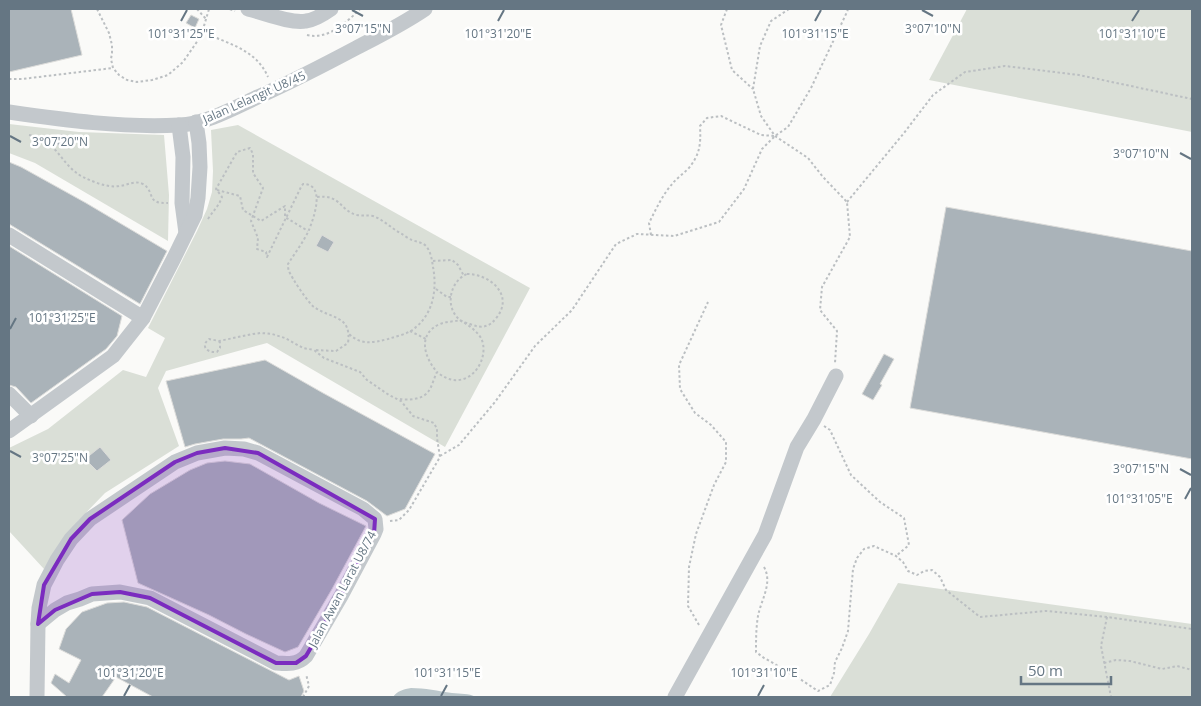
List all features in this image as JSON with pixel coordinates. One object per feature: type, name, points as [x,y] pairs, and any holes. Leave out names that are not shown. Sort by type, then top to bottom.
[{"type":"street","points":[[248,9],[288,20],[304,22],[318,17],[331,9]]},
{"type":"street","name":"Jalan Lelangit U8/45","points":[[9,112],[125,125],[179,125],[196,122],[219,114],[300,78],[425,9]]},
{"type":"street","points":[[189,214],[198,198],[200,167],[196,122]]},
{"type":"street","points":[[9,431],[113,356],[143,318],[186,233],[189,214],[179,125]]},
{"type":"street","points":[[9,235],[143,318]]},
{"type":"street","points":[[675,697],[765,535],[797,447],[836,376]]},
{"type":"street","points":[[9,394],[30,416]]},
{"type":"street","name":"Jalan Awan Larat U8/74","points":[[37,697],[39,608],[44,585],[71,539],[90,518],[175,462],[197,453],[225,448],[244,449],[258,453],[363,509],[375,519],[376,529],[374,534],[341,596],[306,656],[296,663]]},
{"type":"street","points":[[38,624],[67,603],[92,594],[120,592],[150,598],[276,663],[296,663]]},
{"type":"path","points":[[97,9],[109,33],[112,45],[111,60],[113,68],[127,80],[137,82],[168,75],[183,62],[203,32],[209,9]]},
{"type":"path","points":[[197,9],[206,19]]},
{"type":"path","points":[[727,9],[721,25],[732,70],[753,90]]},
{"type":"path","points":[[789,9],[771,21],[760,46],[753,90],[761,116],[775,136],[808,158],[847,202],[850,237],[822,287],[820,310],[837,331],[836,376]]},
{"type":"path","points":[[375,519],[386,522],[399,520],[410,510],[440,457],[460,445],[535,346],[572,310],[616,244],[637,234],[674,236],[718,222],[744,189],[762,149],[775,136],[788,127],[811,88],[848,9]]},
{"type":"path","points":[[203,32],[241,48],[252,55],[265,71],[274,90]]},
{"type":"path","points":[[847,202],[933,95],[965,72],[1005,66],[1079,75],[1192,98]]},
{"type":"path","points":[[9,79],[113,68]]},
{"type":"path","points":[[651,235],[649,223],[657,206],[673,182],[688,169],[699,153],[700,126],[707,118],[721,116],[761,135],[775,136]]},
{"type":"path","points":[[29,135],[48,143],[56,150],[71,170],[84,177],[109,186],[120,186],[136,182],[144,185],[155,202],[176,205],[189,214],[208,219],[212,211],[220,203],[222,197],[216,189]]},
{"type":"path","points":[[216,189],[236,152],[250,148],[253,154],[253,173],[262,188],[251,222],[258,238],[257,248],[266,252],[267,257],[304,184],[314,187],[317,197],[308,231],[288,264],[289,273],[305,294],[309,303],[324,313],[335,316],[344,322],[349,334],[356,340],[364,342],[376,342],[404,334],[416,328],[428,313],[435,288],[430,252],[425,245],[412,240],[373,216],[357,215],[334,199],[317,197]]},
{"type":"path","points":[[216,189],[240,196],[243,210],[261,221],[286,206],[286,217]]},
{"type":"path","points":[[286,217],[308,231]]},
{"type":"path","points":[[432,261],[452,260],[458,265],[464,276]]},
{"type":"path","points":[[464,276],[455,284],[451,305],[460,320],[476,332],[483,343],[484,352],[479,366],[472,375],[459,380],[446,378],[437,372],[428,361],[425,343],[430,332],[438,325],[460,320],[477,328],[490,325],[499,315],[503,304],[500,292],[491,281],[477,275],[467,274],[464,276]]},
{"type":"path","points":[[435,288],[447,297],[451,297]]},
{"type":"path","points":[[708,302],[679,365],[680,389],[695,413],[711,425],[726,442],[726,462],[714,485],[696,534],[689,567],[688,606],[699,625],[710,634]]},
{"type":"path","points":[[410,331],[426,339]]},
{"type":"path","points":[[218,341],[220,348],[217,352],[212,353],[205,349],[204,344],[209,339],[218,341],[253,334],[272,334],[285,338],[303,348],[336,350],[348,343],[349,334]]},
{"type":"path","points":[[314,350],[324,358],[360,372],[367,380],[401,401],[413,416],[434,423],[437,429],[440,457]]},
{"type":"path","points":[[397,399],[409,400],[424,395],[428,392],[437,372]]},
{"type":"path","points":[[814,419],[830,430],[851,476],[880,502],[904,518],[910,545],[896,556]]},
{"type":"path","points":[[753,558],[761,562],[766,571],[767,586],[758,616],[756,652],[818,691],[830,686],[835,662],[848,631],[852,576],[857,558],[864,549],[874,546],[896,556],[908,571],[917,576],[924,571],[932,570],[940,577],[946,590],[980,617],[1046,611],[1107,617],[1192,629]]},
{"type":"path","points":[[1107,617],[1101,646],[1111,697]]},
{"type":"path","points":[[1104,663],[1116,660],[1130,661],[1162,669],[1177,666],[1192,670]]},
{"type":"path","points":[[296,663],[304,669],[308,678],[309,686],[304,697]]},
{"type":"highlighted area","points":[[225,448],[258,453],[375,519],[374,534],[341,596],[306,656],[296,663],[276,663],[150,598],[120,592],[92,594],[55,610],[38,624],[44,585],[71,539],[90,519],[175,462],[197,453]]},
{"type":"shaded area","points":[[967,9],[1192,9],[1192,132],[929,80]]},
{"type":"shaded area","points":[[9,124],[79,132],[164,135],[169,195],[168,241],[35,163],[9,153]]},
{"type":"shaded area","points":[[238,125],[530,288],[445,447],[267,343],[166,371],[158,388],[179,446],[105,493],[78,521],[44,569],[9,531],[9,448],[48,429],[123,370],[146,377],[165,338],[148,328],[197,231],[212,192],[211,130]]},
{"type":"shaded area","points":[[898,583],[1192,624],[1192,697],[830,697]]},
{"type":"shaded area","points":[[411,688],[467,694],[476,697],[393,697],[401,691]]},
{"type":"building","points":[[9,9],[71,9],[82,55],[9,72]]},
{"type":"building","points":[[191,15],[199,19],[195,28],[186,23]]},
{"type":"building","points":[[62,134],[68,143],[60,148],[53,139]]},
{"type":"building","points":[[9,162],[86,203],[167,251],[140,304],[9,224]]},
{"type":"building","points":[[946,207],[1192,251],[1192,459],[910,408]]},
{"type":"building","points":[[322,235],[334,242],[328,252],[316,246]]},
{"type":"building","points":[[9,246],[122,316],[117,336],[106,349],[31,403],[16,387],[9,385]]},
{"type":"building","points":[[884,354],[894,359],[873,400],[862,394]]},
{"type":"building","points":[[265,360],[435,454],[405,509],[387,516],[367,501],[249,438],[223,439],[185,447],[166,381]]},
{"type":"building","points":[[100,447],[111,460],[97,471],[85,459]]},
{"type":"building","points":[[225,461],[250,464],[319,503],[366,526],[298,647],[285,652],[138,583],[122,520],[150,494],[190,470],[207,463]]},
{"type":"building","points":[[124,602],[147,607],[289,680],[299,676],[304,691],[301,697],[153,697],[116,677],[102,697],[67,697],[51,683],[55,674],[69,683],[81,660],[59,649],[66,629],[82,612],[107,603]]}]
